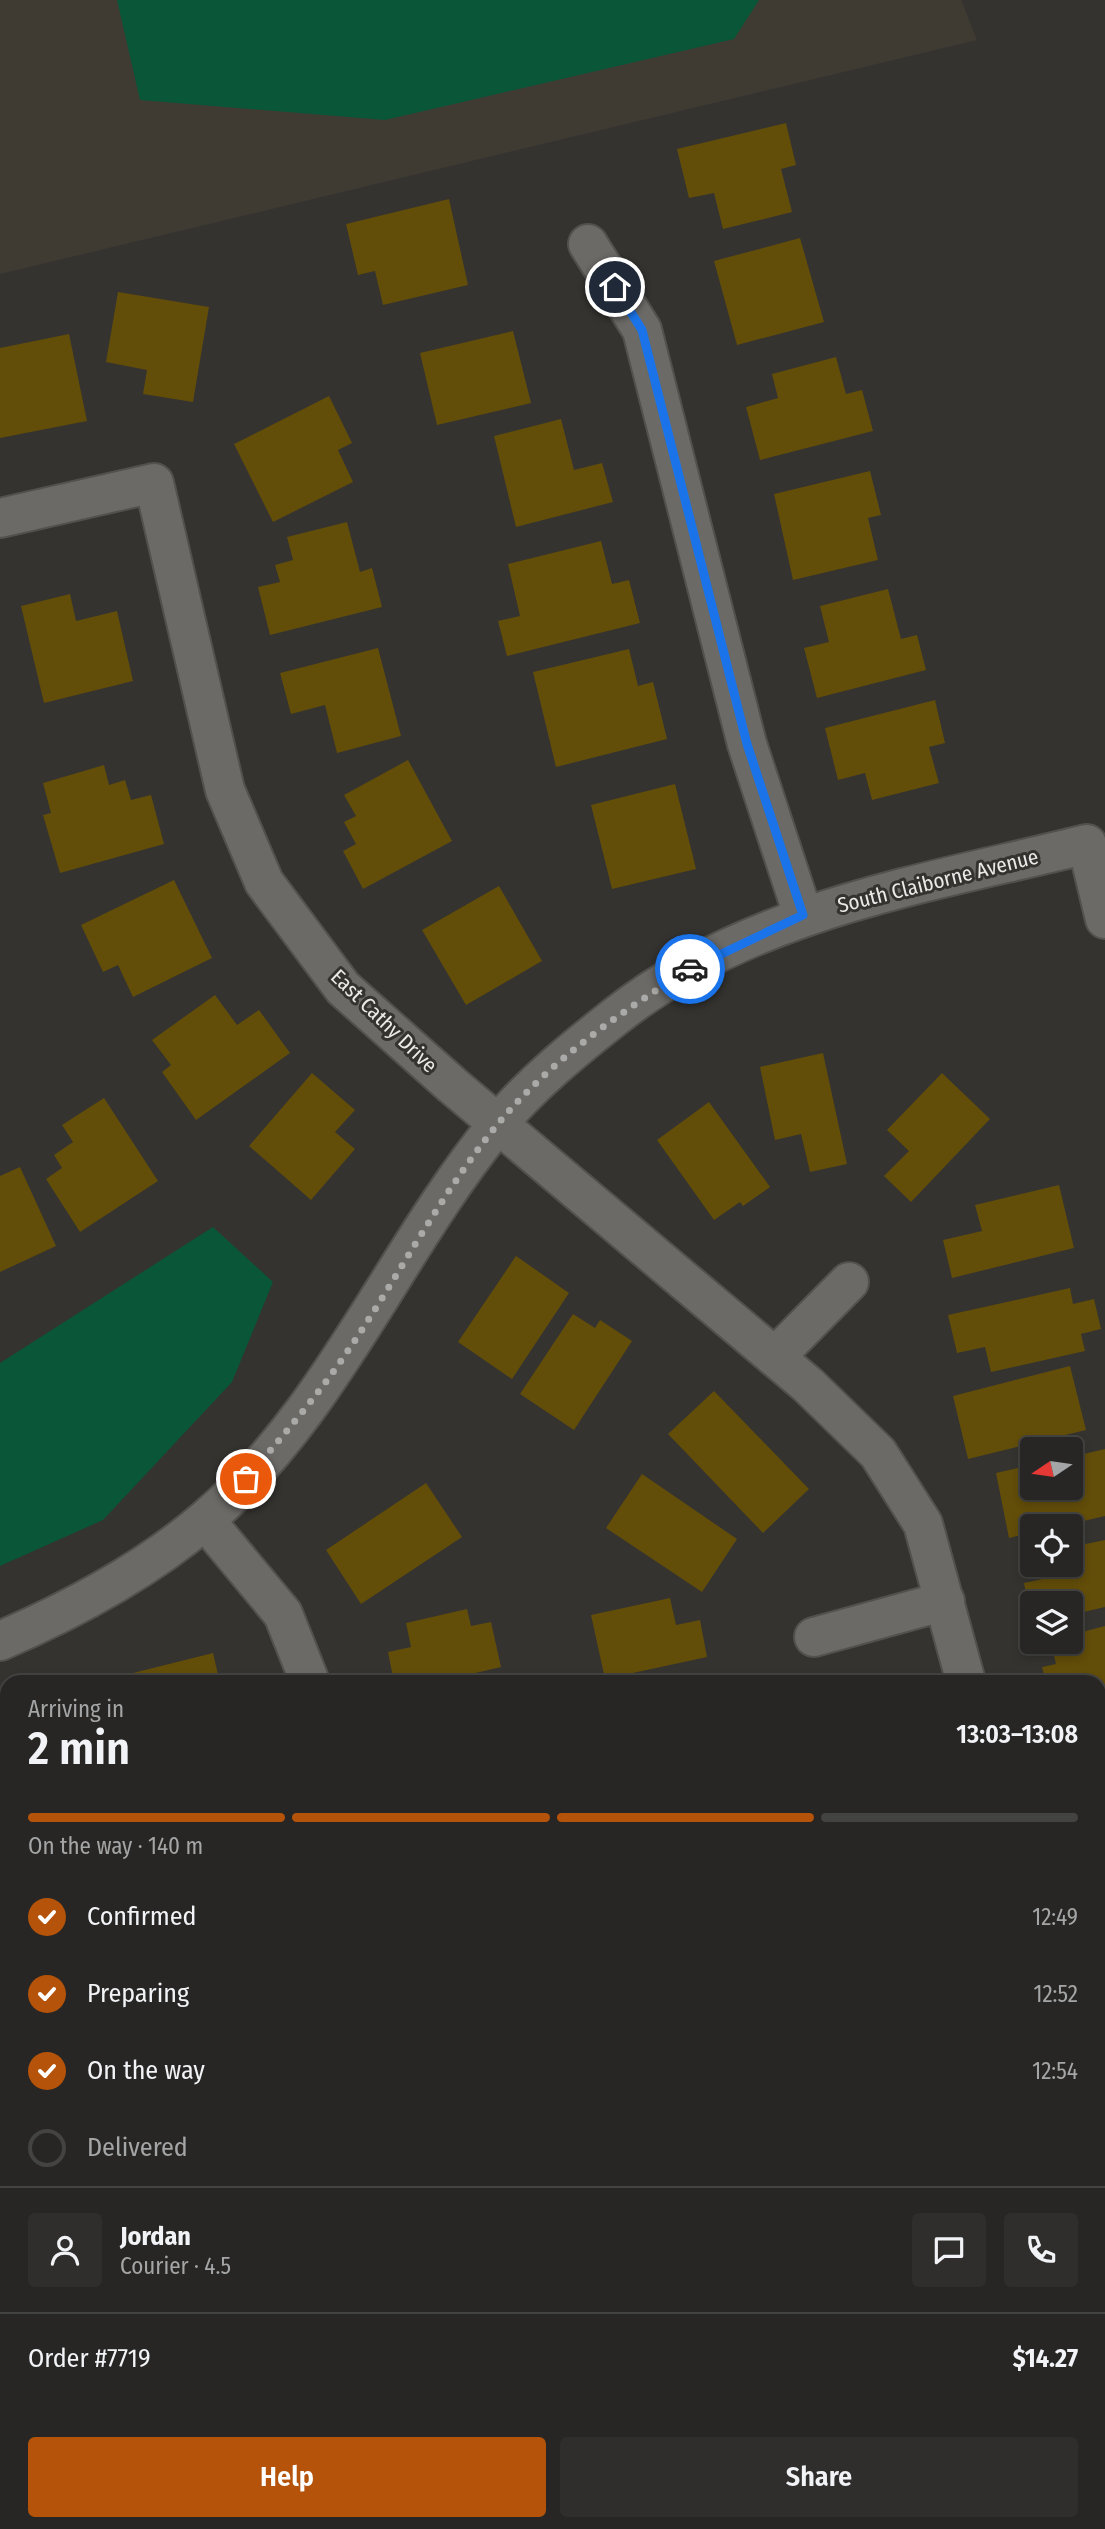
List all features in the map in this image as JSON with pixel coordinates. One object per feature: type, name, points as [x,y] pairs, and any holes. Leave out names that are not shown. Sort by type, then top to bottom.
[{"type":"street","points":[[588,244],[642,330],[747,744],[803,915]]},
{"type":"street","name":"East Cathy Drive","points":[[0,518],[154,483],[225,790],[264,882],[343,988],[498,1124],[775,1357],[878,1453],[923,1524],[964,1675]]},
{"type":"street","name":"South Claiborne Avenue","points":[[0,1642],[65,1613],[126,1577],[205,1520],[264,1458],[345,1354],[447,1195],[498,1124],[563,1059],[619,1013],[691,968],[803,915],[1087,844],[1105,919]]},
{"type":"street","points":[[775,1357],[849,1282]]},
{"type":"street","points":[[205,1520],[283,1614],[307,1675]]},
{"type":"street","points":[[814,1637],[945,1601]]},
{"type":"shaded area","points":[[0,0],[961,0],[977,40],[0,274]]},
{"type":"green space","points":[[117,0],[759,0],[734,39],[385,120],[140,100]]},
{"type":"green space","points":[[213,1227],[273,1282],[232,1382],[103,1520],[0,1566],[0,1363]]},
{"type":"building","points":[[786,123],[796,165],[781,169],[792,212],[723,229],[714,193],[689,198],[677,149]]},
{"type":"building","points":[[449,199],[468,285],[383,305],[375,271],[358,275],[346,224]]},
{"type":"building","points":[[800,238],[824,322],[737,345],[714,261]]},
{"type":"building","points":[[118,292],[209,307],[193,402],[143,394],[147,370],[106,362]]},
{"type":"building","points":[[513,331],[531,403],[437,425],[420,353]]},
{"type":"building","points":[[69,334],[87,421],[0,438],[0,348]]},
{"type":"building","points":[[836,357],[846,394],[862,390],[873,431],[760,460],[746,407],[778,398],[772,374]]},
{"type":"building","points":[[329,396],[352,443],[338,450],[353,482],[273,522],[234,444]]},
{"type":"building","points":[[561,419],[574,470],[602,463],[613,502],[516,527],[494,436]]},
{"type":"building","points":[[870,471],[881,515],[868,518],[878,560],[793,580],[774,494]]},
{"type":"building","points":[[347,522],[360,572],[372,568],[382,607],[270,635],[258,587],[280,582],[275,565],[293,560],[287,537]]},
{"type":"building","points":[[601,541],[612,584],[629,580],[640,623],[507,656],[498,621],[520,616],[508,564]]},
{"type":"building","points":[[888,589],[901,639],[917,635],[926,670],[817,698],[804,648],[829,642],[820,606]]},
{"type":"building","points":[[70,594],[76,621],[117,611],[133,681],[44,703],[21,606]]},
{"type":"building","points":[[378,648],[401,736],[337,753],[325,705],[291,714],[280,673]]},
{"type":"building","points":[[629,649],[638,686],[653,682],[667,739],[556,767],[533,672]]},
{"type":"building","points":[[935,700],[945,743],[929,747],[939,783],[872,800],[865,773],[838,780],[825,728]]},
{"type":"building","points":[[408,760],[452,841],[363,889],[343,851],[356,844],[344,822],[356,816],[344,795]]},
{"type":"building","points":[[104,765],[109,785],[125,780],[131,800],[151,795],[164,844],[60,873],[43,815],[51,813],[43,783]]},
{"type":"building","points":[[675,784],[696,869],[612,889],[591,805]]},
{"type":"building","points":[[174,880],[212,958],[133,997],[118,965],[103,972],[81,925]]},
{"type":"building","points":[[499,886],[542,961],[466,1005],[422,930]]},
{"type":"building","points":[[215,995],[237,1025],[259,1010],[290,1053],[196,1120],[162,1072],[171,1065],[152,1040]]},
{"type":"building","points":[[823,1053],[847,1164],[810,1172],[801,1134],[775,1140],[760,1067]]},
{"type":"building","points":[[312,1073],[355,1110],[335,1132],[355,1149],[311,1200],[249,1146]]},
{"type":"building","points":[[942,1073],[990,1119],[911,1202],[884,1176],[909,1151],[887,1130]]},
{"type":"building","points":[[104,1098],[158,1181],[80,1232],[46,1179],[62,1168],[54,1155],[73,1142],[62,1125]]},
{"type":"building","points":[[709,1102],[770,1187],[743,1206],[740,1202],[714,1220],[657,1140]]},
{"type":"building","points":[[20,1167],[56,1246],[0,1272],[0,1176]]},
{"type":"building","points":[[1059,1185],[1074,1248],[952,1278],[943,1240],[982,1231],[975,1205]]},
{"type":"building","points":[[516,1256],[569,1293],[512,1379],[458,1342]]},
{"type":"building","points":[[1070,1288],[1073,1304],[1094,1299],[1101,1329],[1081,1334],[1085,1351],[991,1372],[985,1347],[957,1353],[948,1315]]},
{"type":"building","points":[[573,1314],[595,1328],[600,1320],[632,1341],[574,1430],[520,1394]]},
{"type":"building","points":[[1070,1366],[1086,1430],[1058,1437],[1020,1437],[1020,1446],[968,1459],[953,1396]]},
{"type":"building","points":[[714,1391],[809,1489],[763,1533],[668,1434]]},
{"type":"building","points":[[1105,1449],[1105,1516],[1083,1521],[1083,1514],[1020,1514],[1020,1535],[1009,1538],[996,1473],[1020,1468],[1020,1500],[1083,1500],[1083,1454]]},
{"type":"building","points":[[642,1474],[737,1539],[702,1592],[606,1528]]},
{"type":"building","points":[[426,1483],[462,1537],[361,1604],[326,1550]]},
{"type":"building","points":[[1105,1540],[1105,1607],[1083,1612],[1083,1591],[1026,1591],[1024,1583],[1047,1577],[1083,1577],[1083,1545]]},
{"type":"building","points":[[670,1598],[676,1625],[700,1620],[707,1657],[624,1675],[604,1675],[591,1615]]},
{"type":"building","points":[[467,1609],[471,1626],[491,1622],[501,1667],[467,1675],[393,1675],[388,1652],[411,1647],[406,1623]]},
{"type":"building","points":[[1105,1626],[1105,1675],[1044,1675],[1042,1667],[1056,1664],[1054,1654],[1083,1654],[1083,1632]]},
{"type":"building","points":[[213,1653],[218,1675],[125,1675]]},
{"type":"way so far","points":[[246,1479],[299,1416],[345,1354],[447,1195],[498,1124],[563,1059],[619,1013],[690,969]]},
{"type":"route","points":[[615,287],[642,330],[747,744],[803,915],[737,944],[690,969]]}]
